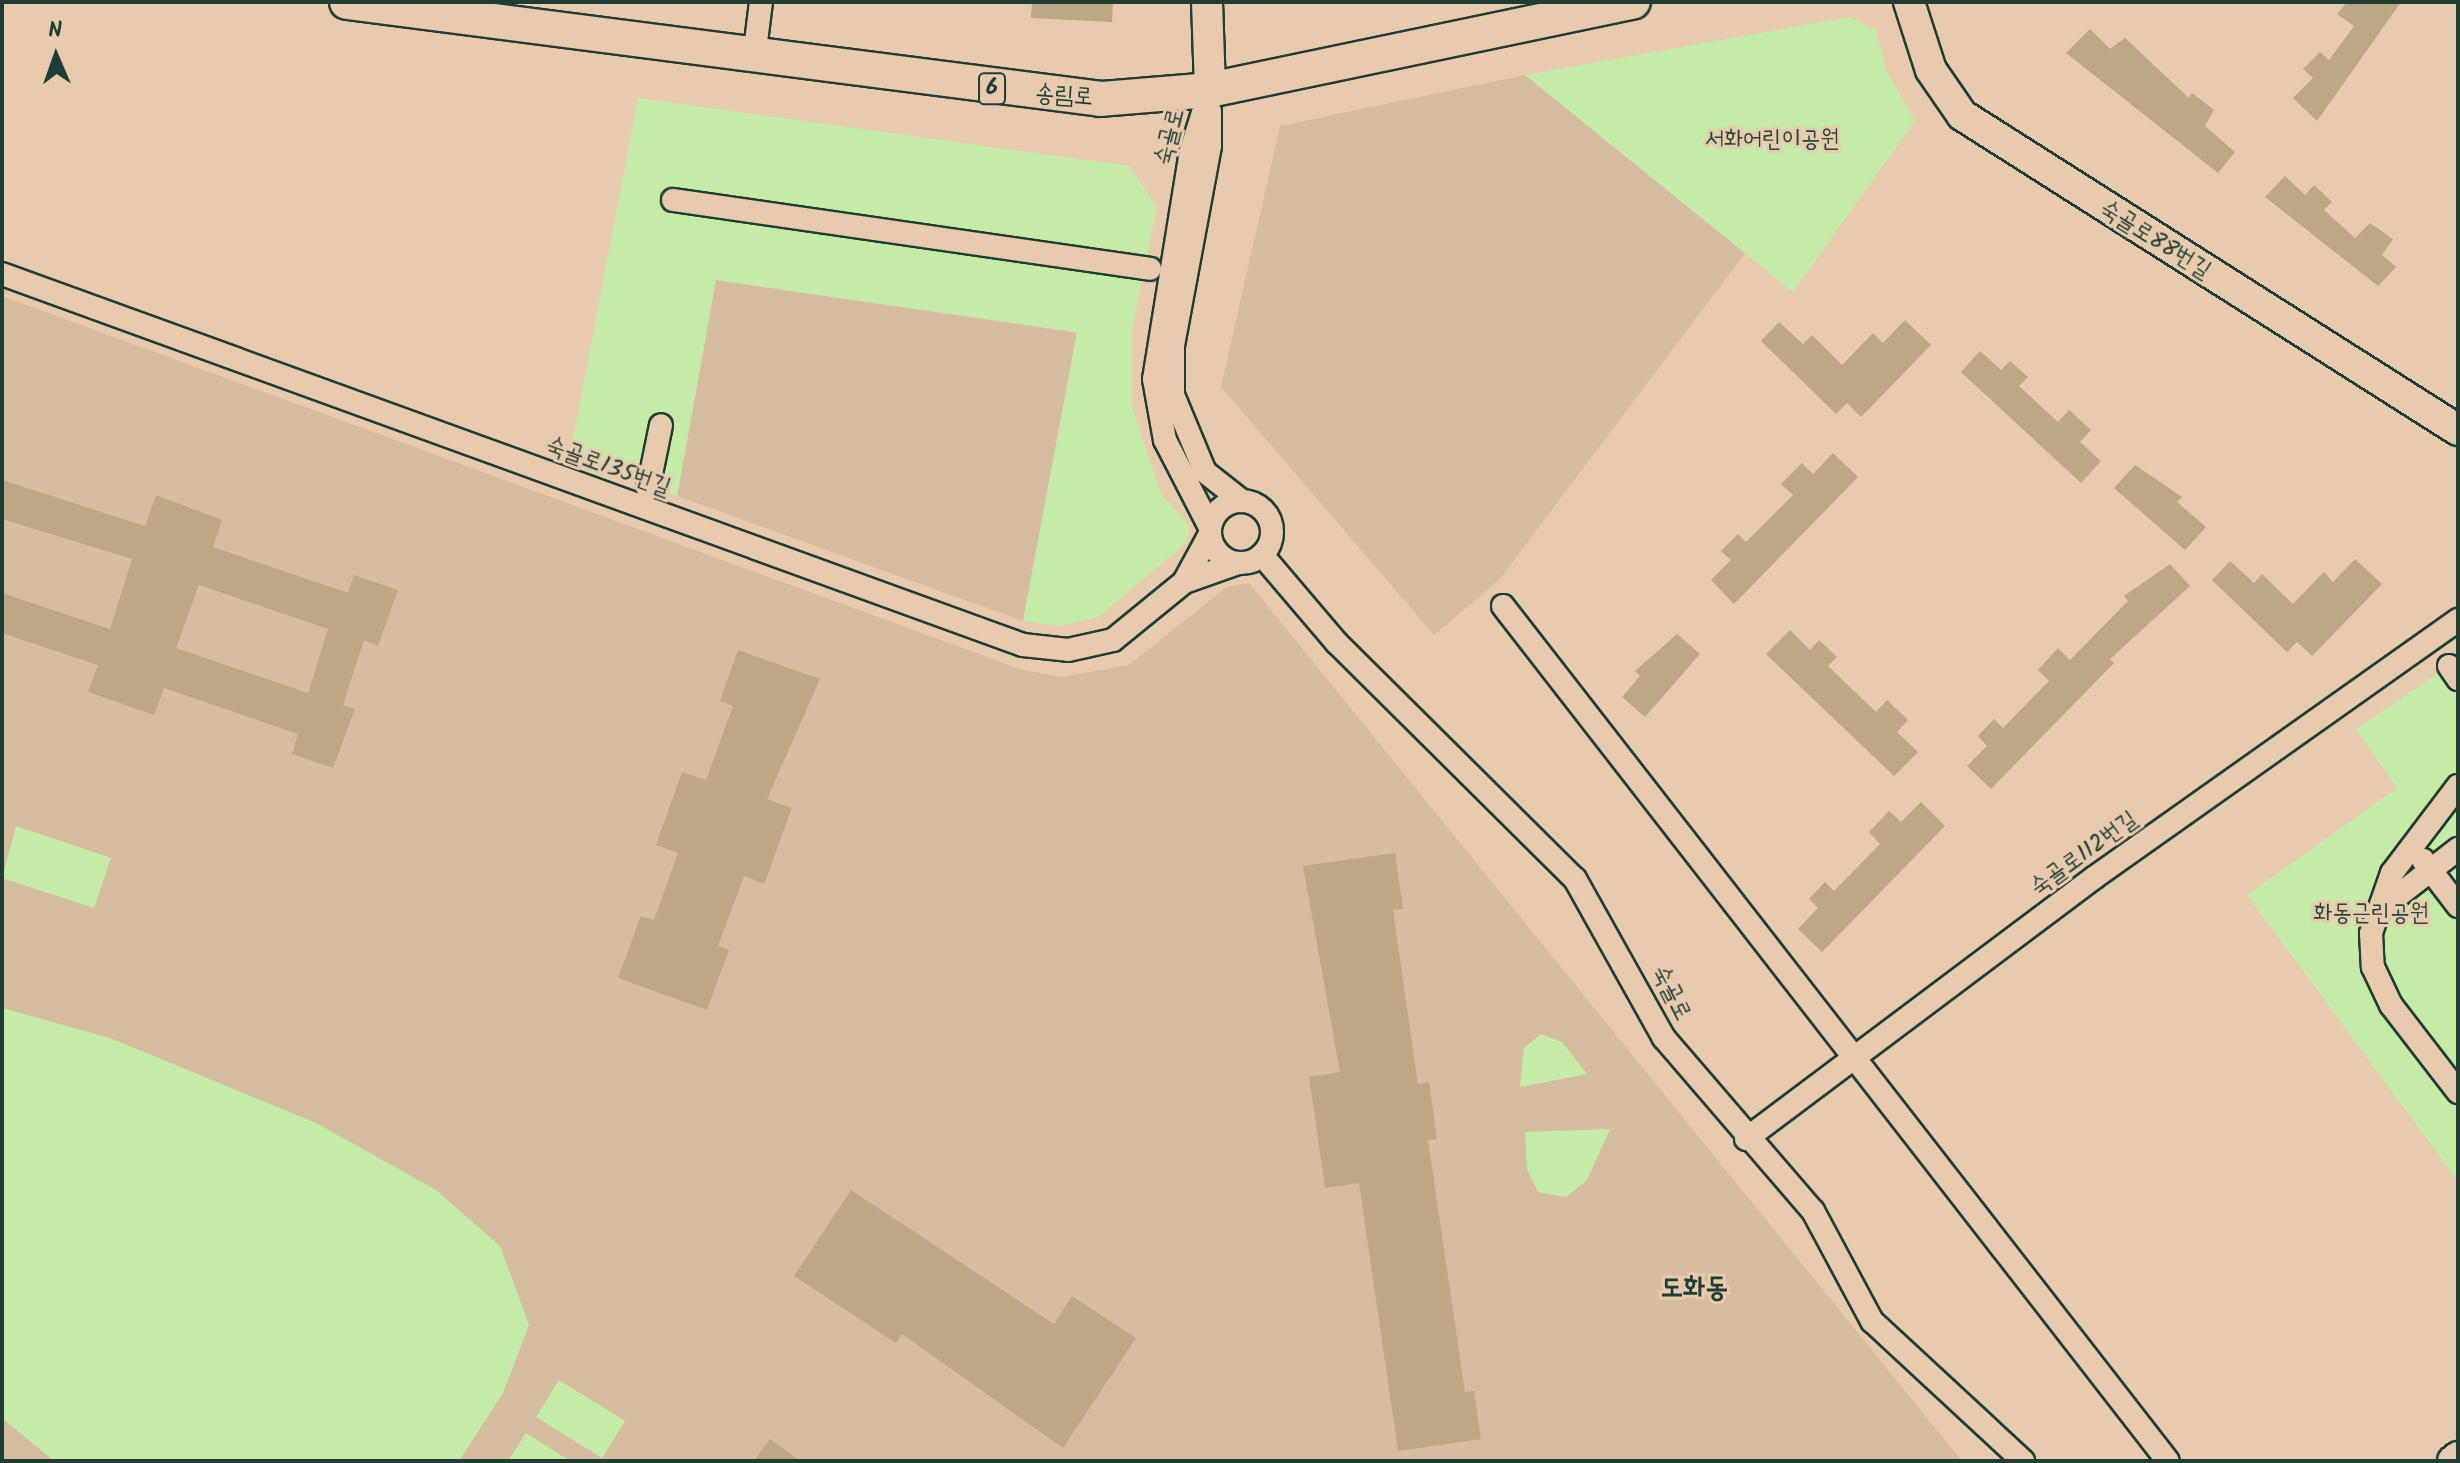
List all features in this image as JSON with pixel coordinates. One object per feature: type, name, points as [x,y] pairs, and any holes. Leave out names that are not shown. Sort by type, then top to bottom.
[{"type":"main road","name":"송림로","points":[[347,2],[1070,98],[1210,90],[1633,2]]},
{"type":"street","points":[[754,58],[761,2]]},
{"type":"street","points":[[1207,2],[1210,90]]},
{"type":"street","name":"숙골로88번길","points":[[1909,2],[1931,70],[1974,124],[2458,430]]},
{"type":"street","name":"숙골로","points":[[1210,90],[1210,146],[1173,345],[1173,395],[1205,472],[1270,522],[1262,555],[1337,643],[1575,879],[1664,1038],[1746,1139],[1813,1211],[1886,1337],[2023,1461]]},
{"type":"street","name":"숙골로","points":[[1210,90],[1188,166],[1154,379],[1165,440],[1210,532],[1215,551],[1238,563]]},
{"type":"street","points":[[673,200],[1150,269]]},
{"type":"street","name":"숙골로135번길","points":[[2,274],[1023,645],[1068,650],[1113,640],[1184,582],[1238,563]]},
{"type":"street","points":[[648,489],[661,425]]},
{"type":"street","points":[[1210,532],[1225,505],[1242,501]]},
{"type":"street","name":"숙골로135번길","points":[[1184,582],[1210,532]]},
{"type":"street","points":[[1238,563],[1262,555]]},
{"type":"street","points":[[1503,606],[1857,1054],[2168,1461]]},
{"type":"street","name":"숙골로112번길","points":[[1746,1139],[1857,1054],[2458,620]]},
{"type":"street","points":[[2458,786],[2410,843],[2375,913],[2371,951],[2381,986],[2417,1048],[2458,1092]]},
{"type":"street","points":[[2410,843],[2458,906]]},
{"type":"street","points":[[2375,913],[2458,849]]},
{"type":"street","points":[[2453,1461],[2458,1457]]},
{"type":"shaded area","points":[[1525,75],[1745,253],[1499,580],[1434,635],[1221,387],[1280,126]]},
{"type":"shaded area","points":[[716,280],[1077,333],[1023,621],[677,496]]},
{"type":"shaded area","points":[[2,296],[1023,670],[1061,677],[1129,665],[1227,587],[1249,583],[1962,1461],[2,1461]]},
{"type":"green space","name":"서화어린이공원","points":[[1850,17],[1876,30],[1886,70],[1915,121],[1793,292],[1525,75]]},
{"type":"green space","points":[[638,98],[1129,166],[1157,207],[1132,330],[1132,406],[1160,492],[1189,526],[1187,542],[1098,617],[1060,626],[1023,621],[1077,332],[716,280],[677,496],[570,455]]},
{"type":"green space","name":"화동근린공원","points":[[2458,660],[2458,1181],[2247,895],[2397,788],[2356,729]]},
{"type":"green space","points":[[16,826],[111,858],[94,908],[2,878]]},
{"type":"green space","points":[[2,1008],[110,1038],[316,1123],[436,1190],[500,1246],[529,1325],[503,1393],[459,1461],[54,1461],[2,1418]]},
{"type":"green space","points":[[1541,1034],[1562,1042],[1587,1074],[1520,1087],[1524,1048]]},
{"type":"green space","points":[[1610,1129],[1587,1180],[1566,1197],[1538,1192],[1527,1169],[1525,1132]]},
{"type":"green space","points":[[559,1380],[625,1421],[602,1458],[536,1417]]},
{"type":"green space","points":[[526,1433],[570,1461],[508,1461]]},
{"type":"building","points":[[1032,2],[1113,2],[1112,22],[1031,18]]},
{"type":"building","points":[[2347,2],[2401,2],[2317,121],[2293,98],[2313,78],[2303,69],[2320,52],[2329,60],[2354,26],[2337,14]]},
{"type":"building","points":[[2090,29],[2110,49],[2125,38],[2189,98],[2192,93],[2214,110],[2205,126],[2235,152],[2218,173],[2066,53]]},
{"type":"building","points":[[2285,176],[2305,195],[2314,185],[2332,202],[2324,210],[2355,238],[2370,223],[2393,239],[2382,255],[2396,267],[2378,286],[2265,197]]},
{"type":"building","points":[[1905,320],[1931,345],[1861,417],[1847,403],[1836,414],[1761,341],[1779,322],[1803,344],[1812,335],[1842,365],[1873,333],[1883,343]]},
{"type":"building","points":[[1980,351],[2001,370],[2010,361],[2028,377],[2019,386],[2058,422],[2069,410],[2091,430],[2080,442],[2101,461],[2081,483],[1961,372]]},
{"type":"building","points":[[1833,453],[1858,477],[1734,604],[1711,580],[1731,560],[1721,551],[1738,534],[1746,542],[1793,495],[1781,484],[1802,463],[1813,474]]},
{"type":"building","points":[[2135,465],[2182,497],[2177,502],[2206,527],[2185,550],[2114,488]]},
{"type":"building","points":[[2,480],[145,526],[156,495],[222,520],[213,547],[348,593],[354,575],[398,590],[378,646],[364,640],[343,705],[355,709],[333,768],[292,754],[298,734],[164,688],[154,715],[88,692],[98,665],[2,633],[2,593],[110,629],[132,559],[2,519]],"holes":[[[199,585],[328,629],[308,693],[176,648]]]},
{"type":"building","points":[[2355,559],[2382,584],[2312,656],[2297,642],[2287,652],[2212,580],[2230,561],[2254,583],[2262,574],[2293,604],[2324,572],[2333,582]]},
{"type":"building","points":[[2170,564],[2190,586],[2110,659],[2114,663],[1991,789],[1967,766],[1987,746],[1978,736],[1994,719],[2003,728],[2049,681],[2038,670],[2058,648],[2070,660],[2128,601],[2124,596]]},
{"type":"building","points":[[1790,630],[1810,650],[1819,640],[1837,657],[1828,666],[1876,712],[1887,700],[1908,720],[1897,732],[1918,752],[1894,776],[1766,654]]},
{"type":"building","points":[[1677,634],[1700,654],[1645,717],[1622,697],[1640,676],[1635,671]]},
{"type":"building","points":[[738,650],[820,679],[767,799],[792,808],[764,884],[744,876],[718,946],[729,950],[707,1010],[618,978],[641,916],[654,920],[678,853],[656,845],[682,772],[706,780],[733,706],[720,701]]},
{"type":"building","points":[[1921,802],[1945,826],[1822,952],[1798,929],[1818,908],[1809,899],[1825,882],[1834,891],[1880,844],[1869,832],[1889,811],[1901,822]]},
{"type":"building","points":[[1395,853],[1403,909],[1393,910],[1418,1084],[1429,1082],[1437,1139],[1428,1140],[1465,1392],[1474,1391],[1481,1439],[1398,1451],[1359,1183],[1325,1188],[1309,1077],[1340,1072],[1303,866]]},
{"type":"building","points":[[851,1190],[1054,1324],[1072,1296],[1136,1338],[1063,1448],[902,1334],[896,1343],[794,1276]]},
{"type":"building","points":[[770,1439],[800,1461],[754,1461]]},
{"type":"district","name":"도화동","points":[[1694,1289]]}]
